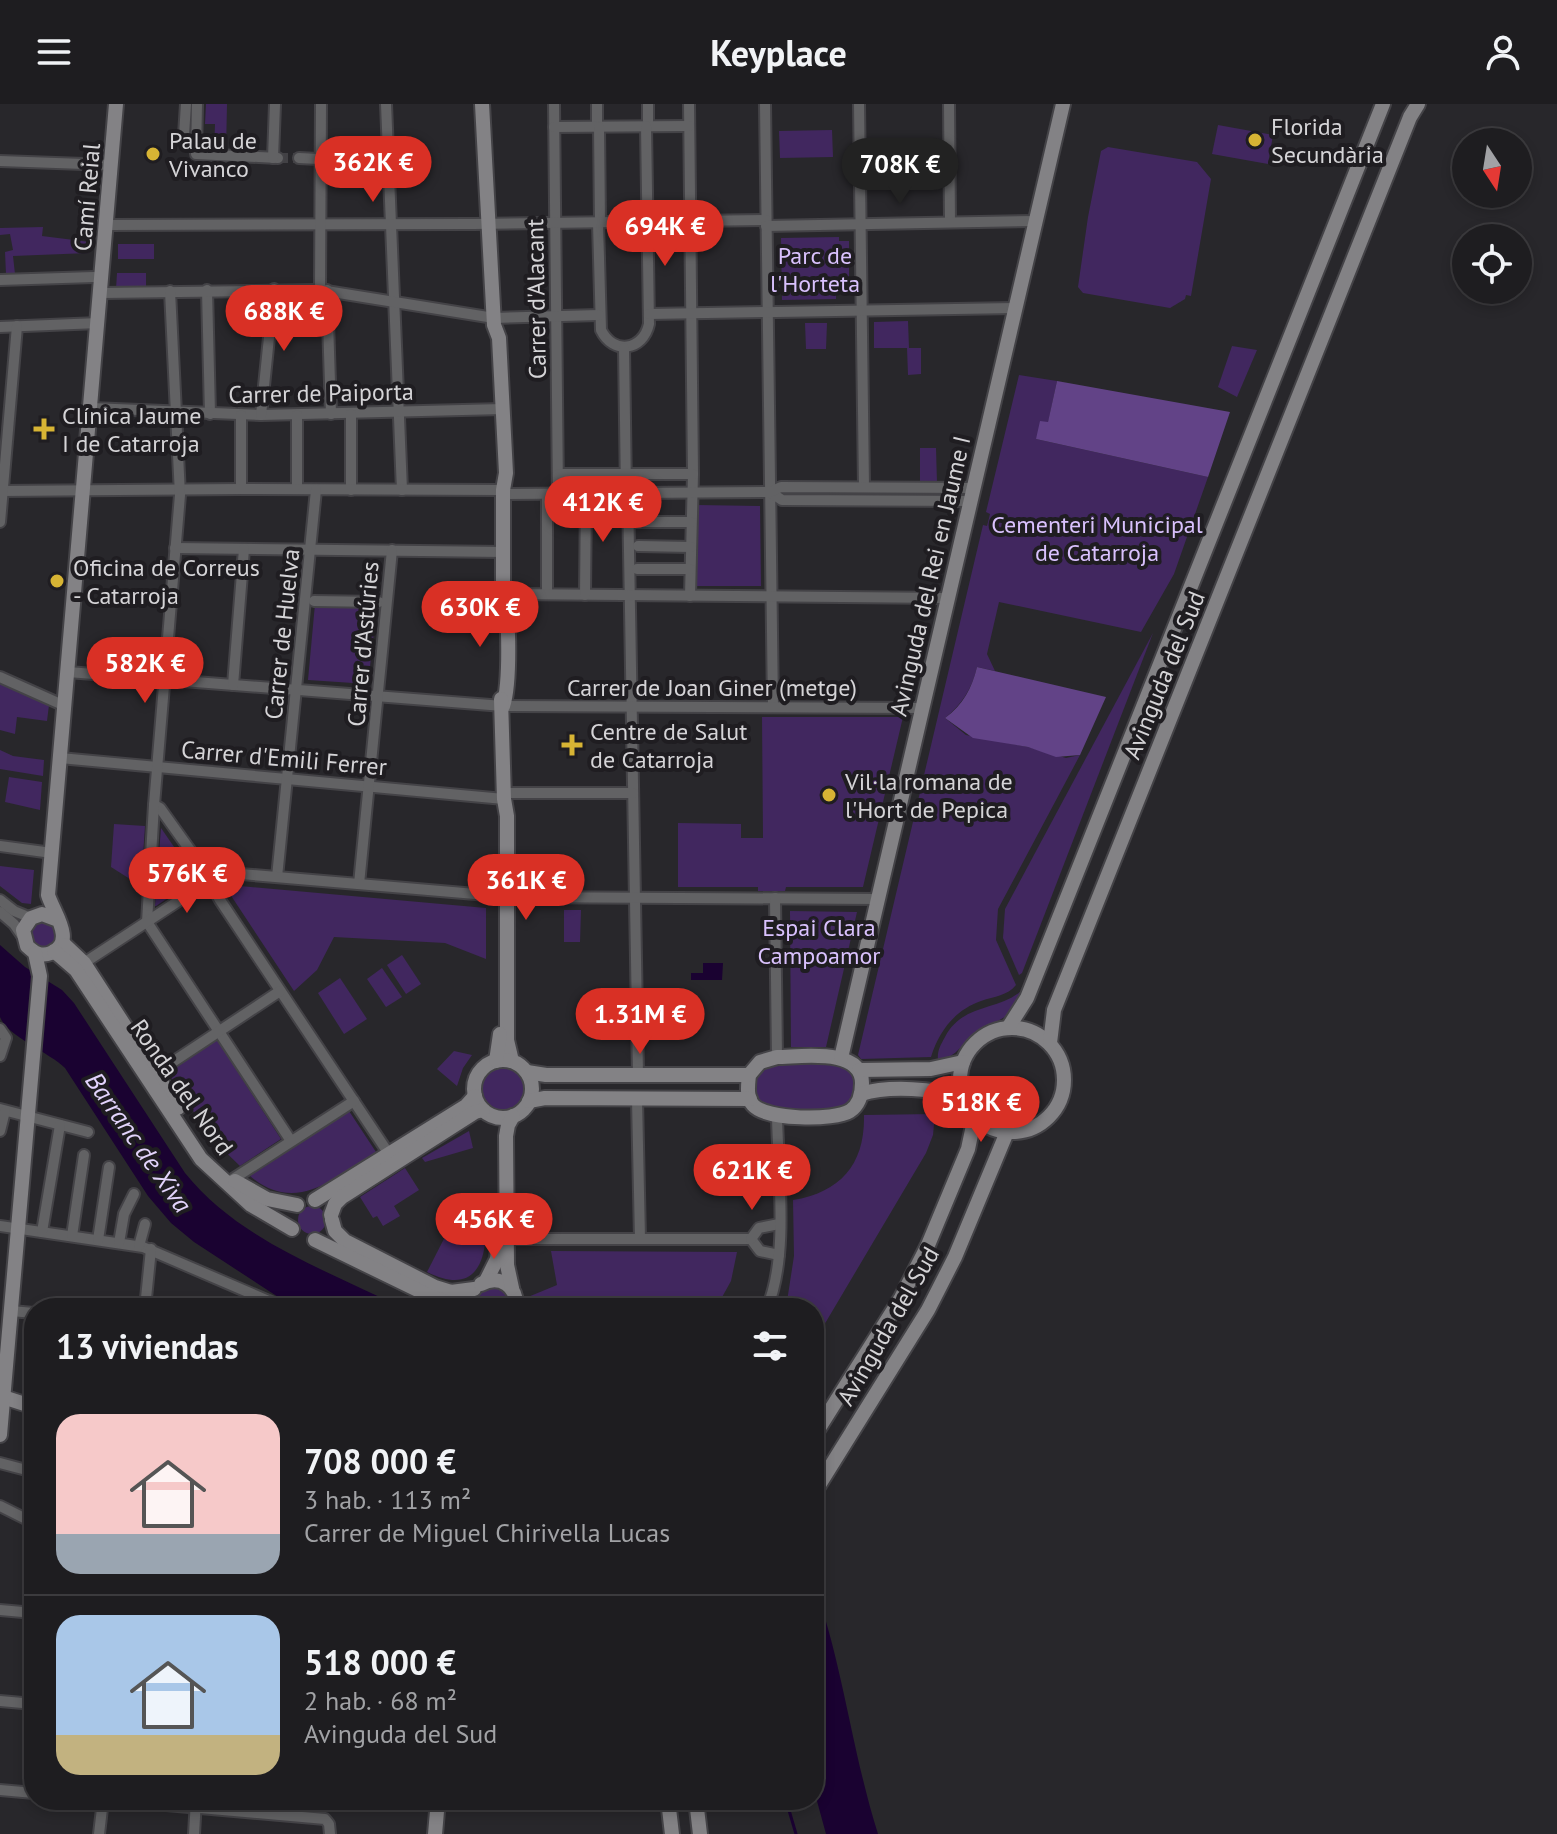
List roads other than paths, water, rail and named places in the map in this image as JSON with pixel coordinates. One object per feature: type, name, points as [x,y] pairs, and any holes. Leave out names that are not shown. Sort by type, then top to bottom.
[{"type":"street","name":"Camí Reial","points":[[48,895],[116,104]]},
{"type":"street","points":[[184,135],[186,104]]},
{"type":"street","points":[[197,104],[196,154],[275,158],[275,104]]},
{"type":"street","points":[[321,104],[321,225],[331,414]]},
{"type":"street","points":[[386,104],[402,490]]},
{"type":"street","points":[[482,104],[494,321],[491,339],[499,409],[498,474],[503,492],[504,552],[503,594],[499,609],[499,688],[503,706],[507,816],[500,1046],[496,1061]]},
{"type":"street","name":"Carrer d'Alacant","points":[[547,594],[552,494],[558,474],[554,104]]},
{"type":"street","points":[[597,104],[599,315],[601,330],[607,340],[614,346],[624,348],[642,339],[647,332],[649,314],[648,104]]},
{"type":"street","points":[[689,104],[693,474],[690,596]]},
{"type":"street","points":[[765,104],[773,707]]},
{"type":"street","points":[[859,104],[864,487]]},
{"type":"street","points":[[949,104],[950,222]]},
{"type":"street","name":"Avinguda del Rei en Jaume I","points":[[841,1058],[1063,104]]},
{"type":"street","name":"Avinguda del Sud","points":[[1008,1028],[1027,998],[1383,104]]},
{"type":"street","name":"Avinguda del Sud","points":[[1050,1043],[1054,1010],[1410,117],[1418,104]]},
{"type":"street","points":[[554,127],[689,126]]},
{"type":"street","points":[[299,158],[318,159]]},
{"type":"street","points":[[0,161],[112,165]]},
{"type":"street","points":[[107,225],[1035,221]]},
{"type":"street","points":[[0,280],[94,277]]},
{"type":"street","points":[[261,415],[274,289]]},
{"type":"street","points":[[207,290],[210,414]]},
{"type":"street","points":[[102,293],[324,290],[494,321],[599,315]]},
{"type":"street","points":[[170,291],[180,489],[147,922],[291,1141]]},
{"type":"street","points":[[649,314],[1015,308]]},
{"type":"street","points":[[0,327],[99,323]]},
{"type":"street","points":[[0,522],[17,326]]},
{"type":"street","points":[[624,348],[638,1075]]},
{"type":"street","name":"Carrer de Paiporta","points":[[91,408],[241,415],[499,409]]},
{"type":"street","points":[[351,414],[351,490]]},
{"type":"street","points":[[241,415],[241,489]]},
{"type":"street","points":[[297,415],[297,489]]},
{"type":"street","points":[[558,474],[693,474]]},
{"type":"street","points":[[1,491],[297,489],[586,494],[770,492],[781,487],[864,487],[972,494]]},
{"type":"street","name":"Carrer de Huelva","points":[[277,877],[316,490]]},
{"type":"street","points":[[770,492],[782,500],[972,494]]},
{"type":"street","points":[[585,595],[586,494]]},
{"type":"street","points":[[636,522],[691,522]]},
{"type":"street","points":[[638,546],[691,547]]},
{"type":"street","points":[[175,548],[504,552]]},
{"type":"street","points":[[233,685],[244,549]]},
{"type":"street","name":"Carrer d'Astúries","points":[[359,884],[392,550]]},
{"type":"street","points":[[637,569],[690,569]]},
{"type":"street","points":[[503,594],[947,598]]},
{"type":"street","points":[[314,601],[379,602]]},
{"type":"street","name":"Carrer de Joan Giner (metge)","points":[[68,672],[503,706],[922,708]]},
{"type":"street","points":[[0,677],[65,706]]},
{"type":"street","name":"Carrer d'Emili Ferrer","points":[[60,758],[504,796],[633,793]]},
{"type":"street","points":[[154,805],[160,808],[389,1154]]},
{"type":"street","points":[[0,846],[52,853]]},
{"type":"street","points":[[84,963],[209,881],[229,873],[503,897],[878,899]]},
{"type":"street","points":[[23,937],[26,923],[48,895]]},
{"type":"street","points":[[0,1435],[3,1362],[11,1311],[42,973],[50,950],[63,929],[48,895]]},
{"type":"street","points":[[503,897],[507,1040],[512,1061]]},
{"type":"street","points":[[775,898],[777,1057]]},
{"type":"street","points":[[0,900],[14,911],[34,916],[48,914],[58,920]]},
{"type":"street","points":[[0,912],[14,924],[27,946],[50,950]]},
{"type":"street","name":"Ronda del Nord","points":[[50,950],[68,960],[201,1159],[251,1205],[292,1229]]},
{"type":"street","name":"Ronda del Nord","points":[[50,950],[84,963],[207,1153],[233,1179],[267,1199],[297,1205]]},
{"type":"street","points":[[42,973],[53,963],[68,960]]},
{"type":"street","points":[[156,1073],[280,991]]},
{"type":"street","points":[[1023,1028],[1050,1043],[1060,1058],[1064,1074],[1063,1092],[1047,1119],[1035,1127],[1007,1132],[989,1127],[975,1116],[963,1097],[960,1080],[963,1062],[980,1038],[993,1031],[1023,1028]]},
{"type":"street","points":[[0,1056],[3,1034]]},
{"type":"street","points":[[859,1070],[861,1094],[855,1106],[841,1115],[777,1116],[762,1112],[750,1099],[749,1075],[760,1062],[777,1057],[841,1058],[859,1070],[931,1069],[963,1062]]},
{"type":"street","points":[[517,1298],[503,1239],[498,1126],[475,1096],[478,1074],[487,1064],[512,1061],[527,1072],[546,1075],[749,1075]]},
{"type":"street","points":[[315,1240],[327,1234],[335,1204],[342,1197],[475,1112],[513,1116],[521,1112],[532,1090],[527,1072]]},
{"type":"street","points":[[861,1094],[930,1090],[963,1097]]},
{"type":"street","points":[[436,1298],[315,1240],[302,1239],[292,1229],[291,1215],[303,1201],[315,1200],[464,1107],[475,1096]]},
{"type":"street","points":[[529,1101],[545,1098],[750,1099]]},
{"type":"street","points":[[637,1099],[640,1239]]},
{"type":"street","points":[[233,1179],[354,1101]]},
{"type":"street","points":[[0,1131],[2,1110],[88,1132]]},
{"type":"street","points":[[473,1298],[497,1259],[503,1239],[506,1136],[513,1116]]},
{"type":"street","points":[[771,1298],[777,1280],[779,1255],[777,1116]]},
{"type":"street","name":"Avinguda del Sud","points":[[824,1420],[901,1298],[928,1245],[968,1149],[975,1116]]},
{"type":"street","points":[[42,1232],[60,1125]]},
{"type":"street","name":"Avinguda del Sud","points":[[824,1477],[928,1310],[955,1257],[1007,1132]]},
{"type":"street","points":[[72,1236],[84,1155]]},
{"type":"street","points":[[98,1240],[109,1167]]},
{"type":"street","points":[[119,1243],[124,1214],[134,1194]]},
{"type":"street","points":[[315,1200],[326,1205],[335,1231],[345,1241],[435,1287],[451,1292],[500,1281],[512,1288]]},
{"type":"street","points":[[139,1246],[145,1224]]},
{"type":"street","points":[[751,1239],[759,1228],[779,1224]]},
{"type":"street","points":[[0,1226],[151,1249],[264,1298]]},
{"type":"street","points":[[503,1239],[751,1239]]},
{"type":"street","points":[[751,1239],[760,1251],[779,1255]]},
{"type":"street","points":[[146,1298],[151,1249]]},
{"type":"street","points":[[11,1311],[24,1312]]},
{"type":"street","points":[[2,1401],[24,1405]]},
{"type":"street","points":[[0,1463],[24,1469]]},
{"type":"street","points":[[0,1506],[24,1518]]},
{"type":"street","points":[[0,1610],[24,1612]]},
{"type":"street","points":[[0,1701],[24,1703]]},
{"type":"street","points":[[0,1790],[24,1792]]},
{"type":"street","points":[[99,1834],[102,1810]]},
{"type":"street","points":[[194,1834],[196,1810]]},
{"type":"street","points":[[248,1810],[325,1819],[329,1829]]},
{"type":"street","points":[[435,1834],[437,1810]]},
{"type":"street","points":[[669,1810],[672,1834]]},
{"type":"street","points":[[697,1810],[700,1834]]},
{"type":"water","name":"Barranc de Xiva","points":[[0,945],[25,967],[62,990],[74,1003],[185,1173],[207,1197],[258,1236],[381,1298],[280,1298],[194,1242],[171,1223],[148,1196],[65,1068],[11,1031],[0,1017]]},
{"type":"water","points":[[703,963],[723,963],[722,980],[691,980],[691,973],[703,973]]},
{"type":"water","points":[[824,1615],[878,1834],[826,1834],[819,1810],[824,1810]]},
{"type":"waterway","points":[[789,1810],[796,1834]]},
{"type":"tunnel","points":[[278,158],[299,158]]},
{"type":"place","name":"Florida Secundària","points":[[1255,140]]},
{"type":"place","name":"Palau de Vivanco","points":[[153,154]]},
{"type":"place","name":"Clínica Jaume I de Catarroja","points":[[44,429]]},
{"type":"place","name":"Oficina de Correus - Catarroja","points":[[57,581]]},
{"type":"place","name":"Centre de Salut de Catarroja","points":[[572,745]]},
{"type":"place","name":"Vil·la romana de l'Hort de Pepica","points":[[829,795]]},
{"type":"park label","name":"Parc de l'Horteta","points":[[815,269]]},
{"type":"park label","name":"Cementeri Municipal de Catarroja","points":[[1097,538]]},
{"type":"park label","name":"Espai Clara Campoamor","points":[[819,941]]}]
